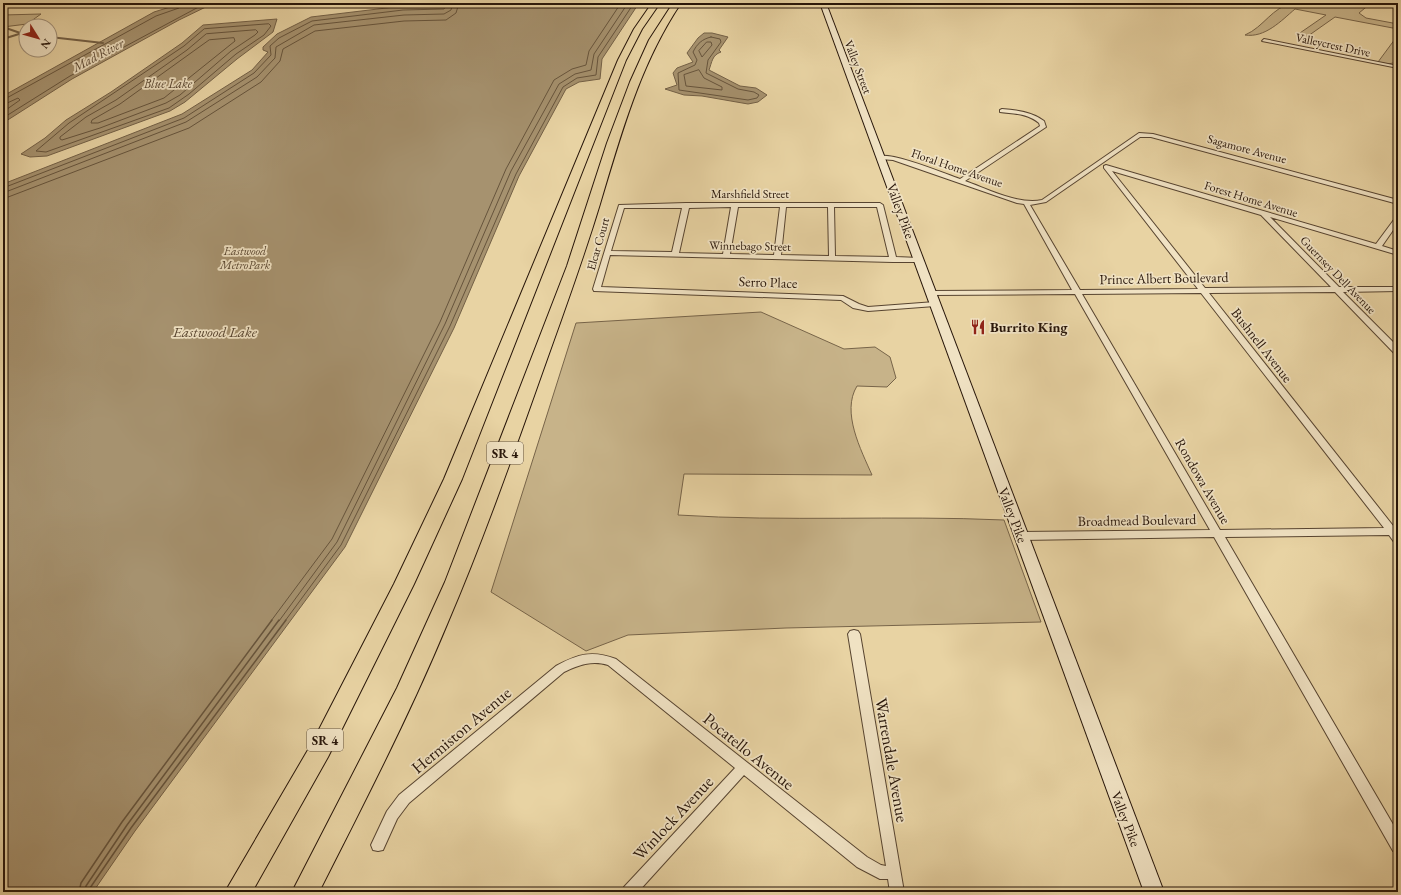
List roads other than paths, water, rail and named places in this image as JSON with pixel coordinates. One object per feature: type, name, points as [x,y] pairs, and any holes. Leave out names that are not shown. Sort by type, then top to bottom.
[{"type":"highway","name":"SR 4","points":[[238,892],[320,750],[407,577],[453,479],[622,60],[638,29],[656,3]]},
{"type":"highway","name":"SR 4","points":[[305,892],[365,775],[440,617],[487,503],[520,409],[574,270],[625,108],[647,52],[677,3]]},
{"type":"street","name":"Valley Street","points":[[823,3],[873,138]]},
{"type":"street","name":"Valleycrest Drive","points":[[1264,40],[1398,67]]},
{"type":"street","points":[[961,181],[1043,127],[1042,122],[1038,119],[1022,114],[1002,111]]},
{"type":"street","name":"Sagamore Avenue","points":[[1102,166],[1139,135],[1151,134],[1398,202]]},
{"type":"street","name":"Valley Pike","points":[[873,138],[1154,892]]},
{"type":"street","name":"Floral Home Avenue","points":[[880,157],[894,158],[1026,203]]},
{"type":"street","points":[[1026,203],[1044,201],[1102,166]]},
{"type":"street","name":"Forest Home Avenue","points":[[1102,166],[1398,253]]},
{"type":"street","name":"Bushnell Avenue","points":[[1102,166],[1396,534]]},
{"type":"street","name":"Rondowa Avenue","points":[[1026,203],[1398,846]]},
{"type":"street","points":[[675,255],[686,205]]},
{"type":"street","points":[[726,256],[735,205]]},
{"type":"street","points":[[777,257],[783,205]]},
{"type":"street","points":[[831,205],[832,258]]},
{"type":"street","name":"Marshfield Street","points":[[621,206],[880,205],[893,260]]},
{"type":"street","name":"Elcar Court","points":[[597,289],[621,206]]},
{"type":"street","name":"Guernsey Dell Avenue","points":[[1263,214],[1398,352]]},
{"type":"street","points":[[1378,247],[1398,218]]},
{"type":"street","name":"Winnebago Street","points":[[607,253],[919,260]]},
{"type":"street","name":"Serro Place","points":[[597,289],[843,298],[856,306],[868,309],[933,299]]},
{"type":"street","name":"Prince Albert Boulevard","points":[[933,299],[1077,292],[1398,289]]},
{"type":"street","name":"Broadmead Boulevard","points":[[1021,536],[1217,533],[1396,534]]},
{"type":"street","name":"Warrendale Avenue","points":[[854,634],[897,892]]},
{"type":"street","name":"Pocatello Avenue","points":[[583,658],[594,657],[612,662],[862,862],[880,872],[894,873]]},
{"type":"street","name":"Hermiston Avenue","points":[[378,845],[392,815],[404,799],[560,669],[583,658]]},
{"type":"street","name":"Winlock Avenue","points":[[629,892],[743,768]]},
{"type":"water","name":"Mad River","points":[[183,3],[214,3],[179,20],[72,79],[3,123],[3,96],[154,12]]},
{"type":"water","name":"Eastwood Lake","points":[[470,3],[639,3],[602,59],[600,79],[579,82],[566,89],[519,176],[454,328],[345,547],[135,831],[93,892],[3,892],[3,184],[182,114],[252,70],[268,52],[263,50],[263,47],[277,34],[311,17],[403,6]]},
{"type":"water","name":"Blue Lake","points":[[277,19],[273,32],[237,59],[185,102],[170,111],[47,156],[30,157],[21,154],[45,138],[66,120],[111,92],[182,43],[203,25]]},
{"type":"water","points":[[704,33],[712,33],[728,37],[719,50],[721,52],[718,53],[713,59],[709,70],[740,86],[756,88],[767,95],[758,102],[748,104],[702,96],[684,95],[665,89],[677,85],[673,73],[677,68],[693,62],[687,53],[698,38]]},
{"type":"waterway","points":[[3,23],[3,27],[18,32]]},
{"type":"waterway","points":[[3,39],[18,34]]},
{"type":"waterway","name":"Mad River","points":[[58,38],[103,43]]},
{"type":"place","name":"Burrito King","points":[[978,327]]},
{"type":"park label","name":"Eastwood MetroPark","points":[[245,258]]}]
